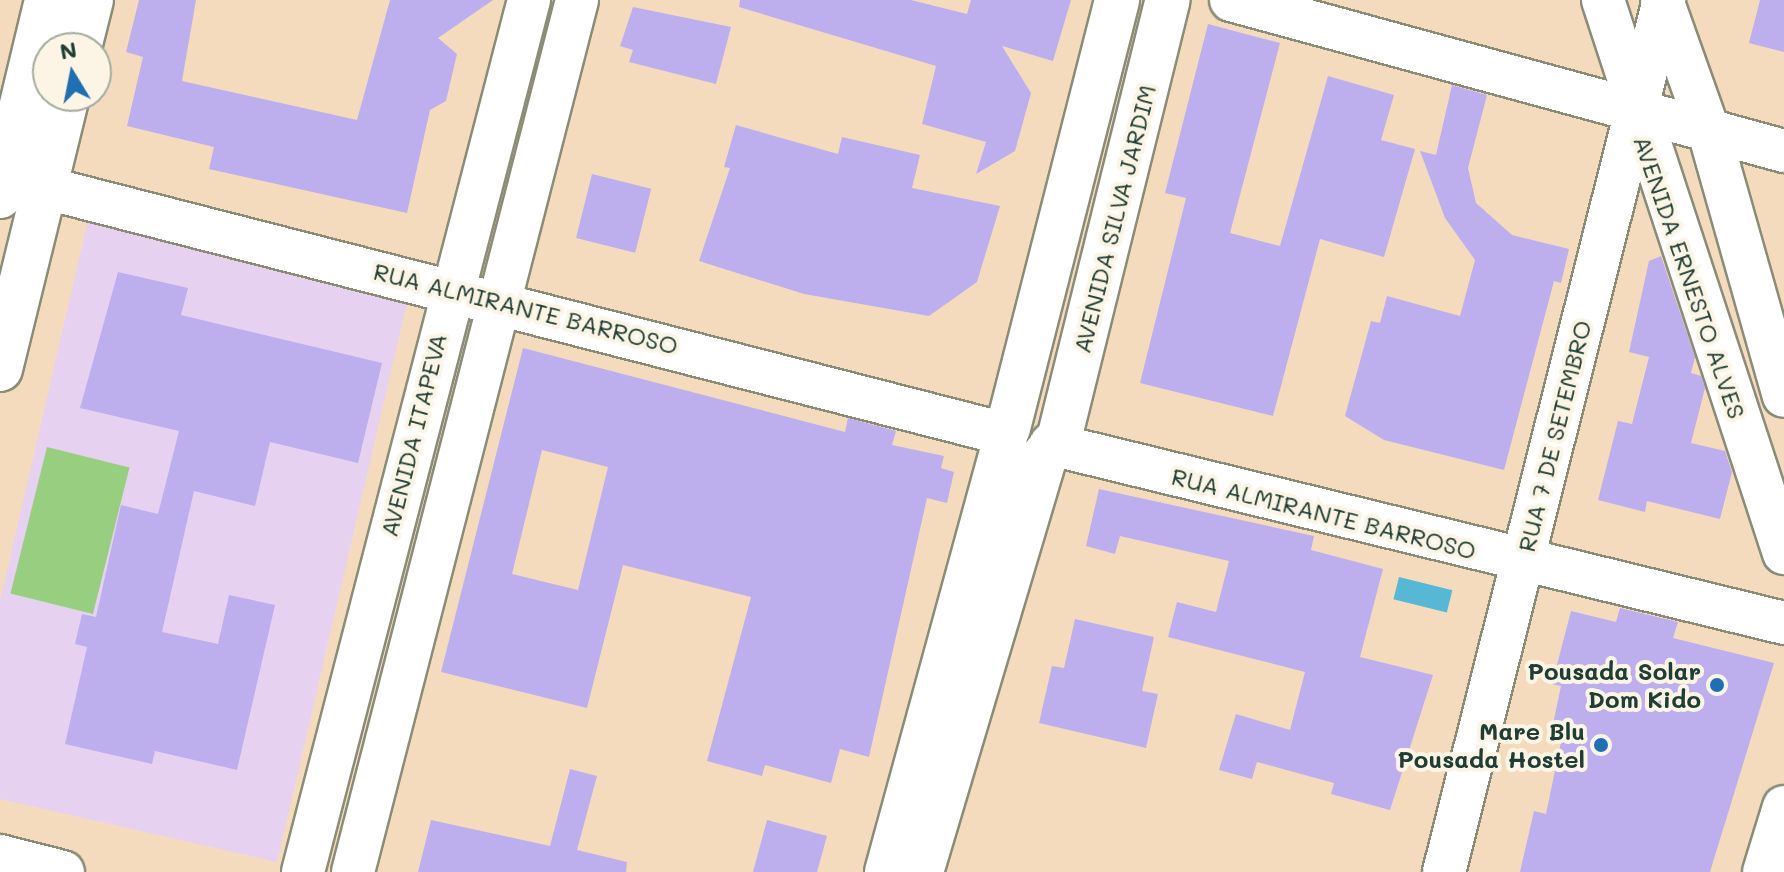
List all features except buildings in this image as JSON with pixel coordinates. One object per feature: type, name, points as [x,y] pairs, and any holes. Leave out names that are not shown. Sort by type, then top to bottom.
[{"type":"street","points":[[0,369],[13,184],[47,0]]},
{"type":"street","points":[[83,32],[91,0]]},
{"type":"street","name":"AVENIDA ITAPEVA","points":[[303,872],[451,288],[529,0]]},
{"type":"street","name":"AVENIDA ITAPEVA","points":[[353,872],[577,0]]},
{"type":"street","name":"AVENIDA SILVA JARDIM","points":[[921,872],[1029,440],[1117,0]]},
{"type":"street","name":"AVENIDA SILVA JARDIM","points":[[887,872],[1029,440],[1168,0]]},
{"type":"street","points":[[1231,0],[1635,115],[1784,151]]},
{"type":"street","name":"AVENIDA ERNESTO ALVES","points":[[1603,0],[1635,115],[1784,553]]},
{"type":"street","name":"AVENIDA ERNESTO ALVES","points":[[1663,1],[1710,135],[1784,396]]},
{"type":"street","name":"RUA 7 DE SETEMBRO","points":[[1444,872],[1663,1]]},
{"type":"street","points":[[13,184],[57,112]]},
{"type":"street","name":"RUA ALMIRANTE BARROSO","points":[[13,184],[499,299],[1029,440],[1522,563],[1784,623]]},
{"type":"street","points":[[1764,872],[1784,807]]},
{"type":"street","points":[[0,856],[63,872]]},
{"type":"shaded area","points":[[88,220],[409,294],[277,862],[0,799],[0,601]]},
{"type":"green space","points":[[47,447],[129,468],[93,614],[10,594]]},
{"type":"water","points":[[1399,577],[1452,590],[1447,613],[1393,599]]},
{"type":"place","name":"Pousada Solar Dom Kido","points":[[1717,685]]},
{"type":"place","name":"Mare Blu Pousada Hostel","points":[[1601,745]]}]
